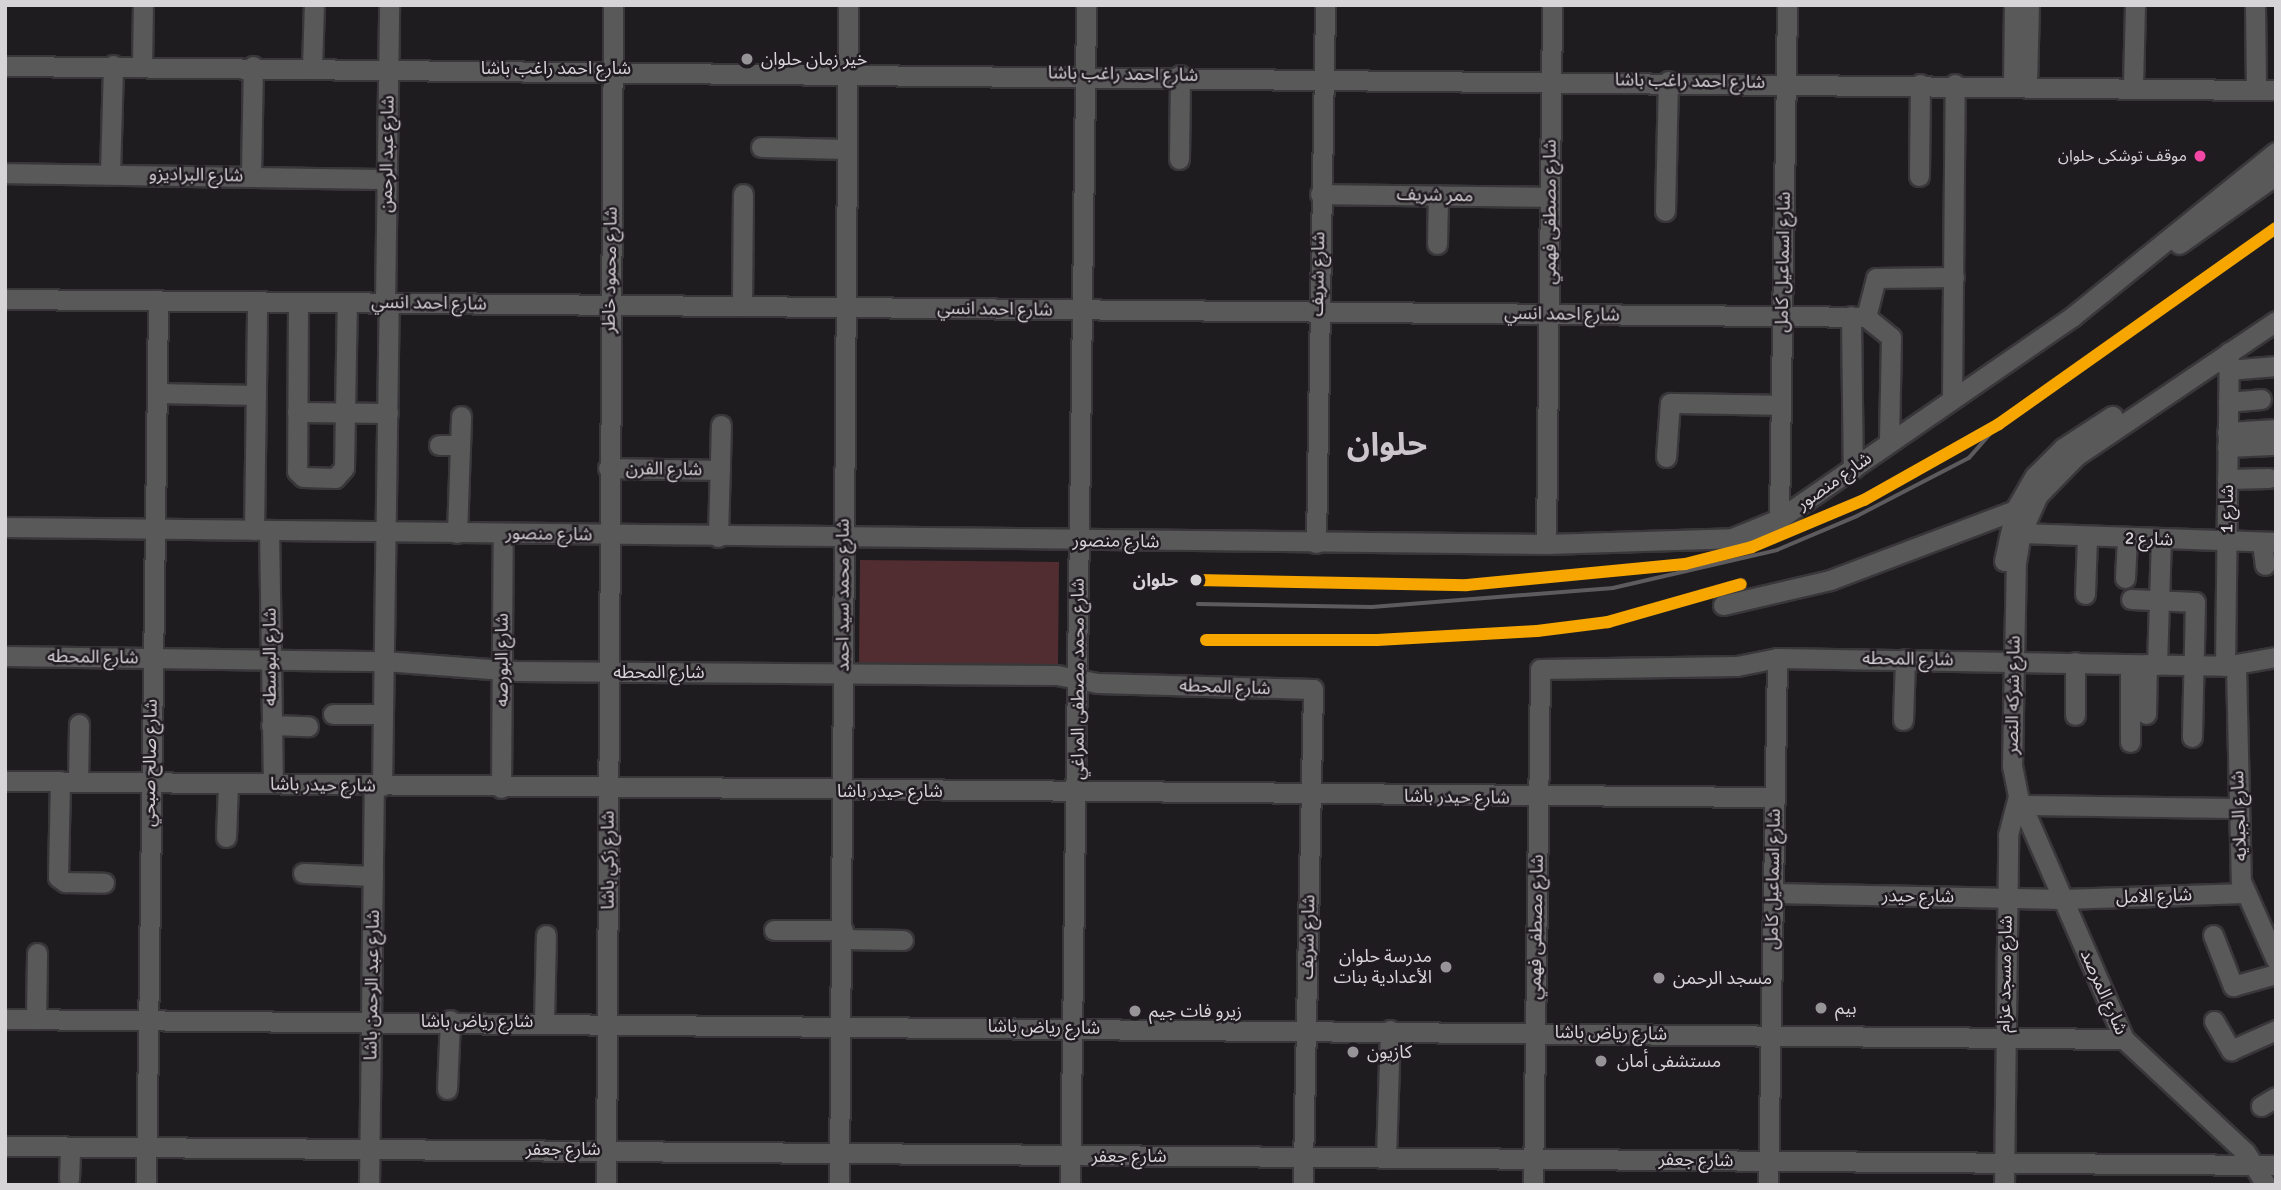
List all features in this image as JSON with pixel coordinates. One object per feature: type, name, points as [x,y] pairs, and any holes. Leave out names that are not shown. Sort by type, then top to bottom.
[{"type":"street","points":[[142,66],[143,5]]},
{"type":"street","points":[[312,67],[314,5]]},
{"type":"street","name":"شارع عبد الرحمن","points":[[386,532],[389,5]]},
{"type":"street","name":"شارع محمود خاطر","points":[[608,534],[613,5]]},
{"type":"street","name":"شارع محمد سيد احمد","points":[[839,1185],[844,935],[842,539],[848,5]]},
{"type":"street","name":"شارع محمد مصطفى المراغي","points":[[1070,1185],[1078,792],[1077,541],[1086,5]]},
{"type":"street","name":"شارع شريف","points":[[1315,543],[1325,5]]},
{"type":"street","name":"شارع مصطفى فهمي","points":[[1546,544],[1552,5]]},
{"type":"street","name":"شارع اسماعيل كامل","points":[[1779,519],[1787,5]]},
{"type":"street","points":[[2014,5],[2020,85]]},
{"type":"street","points":[[2020,85],[2029,5]]},
{"type":"street","points":[[2133,86],[2135,5]]},
{"type":"street","points":[[2255,5],[2257,87]]},
{"type":"street","points":[[110,174],[113,65]]},
{"type":"street","name":"شارع احمد راغب باشا","points":[[5,66],[847,71],[2257,87],[2276,80]]},
{"type":"street","points":[[251,176],[253,66]]},
{"type":"street","points":[[1179,159],[1180,75]]},
{"type":"street","points":[[1665,211],[1668,81]]},
{"type":"street","points":[[1919,176],[1920,84]]},
{"type":"street","points":[[1952,399],[1955,84]]},
{"type":"street","points":[[761,148],[847,149]]},
{"type":"street","name":"شارع منصور","points":[[2142,265],[2276,152]]},
{"type":"street","name":"شارع البراديزو","points":[[5,173],[387,178]]},
{"type":"street","name":"شارع منصور","points":[[5,527],[842,539],[1546,544],[1708,542],[1744,536],[1779,519],[2142,265],[2276,175]]},
{"type":"street","points":[[742,306],[743,194]]},
{"type":"street","name":"ممر شريف","points":[[1320,194],[1550,197]]},
{"type":"street","points":[[1437,244],[1438,195]]},
{"type":"street","points":[[1853,469],[1859,317],[1876,278],[1954,277]]},
{"type":"street","name":"شارع احمد انسي","points":[[5,299],[1859,317]]},
{"type":"street","name":"شارع صالح صبحي","points":[[146,1185],[151,658],[158,300]]},
{"type":"street","name":"شارع البوسطه","points":[[257,301],[256,394],[271,660],[273,783]]},
{"type":"street","points":[[298,302],[298,473],[335,478],[344,472],[347,302]]},
{"type":"street","name":"شارع شركه النصر","points":[[2007,662],[2005,548],[2015,510],[2035,476],[2063,448],[2276,306]]},
{"type":"street","points":[[1859,317],[1891,337],[1889,443]]},
{"type":"street","name":"شارع شركه النصر","points":[[2012,766],[2000,742],[2007,662],[2021,533],[2038,495],[2062,468],[2228,361],[2276,321]]},
{"type":"street","points":[[2228,361],[2276,366]]},
{"type":"street","name":"شارع 1","points":[[2228,361],[2226,541],[2230,666]]},
{"type":"street","points":[[156,393],[256,394]]},
{"type":"street","points":[[2228,402],[2261,399]]},
{"type":"street","points":[[1666,457],[1670,403],[1781,405]]},
{"type":"street","points":[[297,412],[388,413]]},
{"type":"street","points":[[457,533],[461,416]]},
{"type":"street","name":"شارع الفرن","points":[[718,537],[721,425]]},
{"type":"street","points":[[2227,439],[2274,437]]},
{"type":"street","points":[[439,445],[460,445]]},
{"type":"street","name":"شارع الفرن","points":[[608,468],[720,470]]},
{"type":"street","points":[[2227,479],[2269,478]]},
{"type":"street","points":[[1723,605],[1830,580],[2015,510]]},
{"type":"street","name":"شارع عبد الرحمن باشا","points":[[369,1185],[373,876],[382,714],[386,532]]},
{"type":"street","name":"شارع البورصه","points":[[501,788],[503,533]]},
{"type":"street","name":"شارع 2","points":[[2021,533],[2269,542]]},
{"type":"street","name":"شارع زكي باشا","points":[[606,1185],[609,1022],[608,534]]},
{"type":"street","points":[[2085,594],[2087,537]]},
{"type":"street","points":[[2125,578],[2127,538]]},
{"type":"street","points":[[2130,742],[2160,599],[2161,540]]},
{"type":"street","points":[[2265,565],[2269,542]]},
{"type":"street","points":[[2131,598],[2194,601],[2196,665],[2192,737]]},
{"type":"street","name":"شارع المحطه","points":[[5,656],[384,661],[608,672],[1076,678],[1312,690]]},
{"type":"street","name":"شارع اسماعيل كامل","points":[[1768,1185],[1777,657]]},
{"type":"street","name":"شارع المحطه","points":[[1540,669],[1737,666],[1777,657],[2230,666],[2276,657]]},
{"type":"street","points":[[1903,720],[1905,659]]},
{"type":"street","points":[[2075,662],[2075,715]]},
{"type":"street","points":[[2145,664],[2146,714]]},
{"type":"street","name":"شارع الجبلايه","points":[[2230,666],[2245,893],[2276,960]]},
{"type":"street","name":"شارع مصطفى فهمي","points":[[1533,1185],[1540,669]]},
{"type":"street","name":"شارع شريف","points":[[1303,1185],[1312,690]]},
{"type":"street","points":[[333,715],[382,714]]},
{"type":"street","points":[[79,723],[58,877],[104,883]]},
{"type":"street","points":[[271,725],[308,726]]},
{"type":"street","name":"شارع مسجد عزام","points":[[2004,1185],[2003,1037],[2009,823],[2020,801],[2012,766]]},
{"type":"street","name":"شارع حيدر باشا","points":[[5,781],[608,790],[1538,798],[1775,797]]},
{"type":"street","points":[[226,837],[229,786]]},
{"type":"street","points":[[2020,801],[2238,808]]},
{"type":"street","name":"شارع المرصد","points":[[2020,801],[2124,1039],[2254,1164],[2266,1185]]},
{"type":"street","points":[[303,873],[373,876]]},
{"type":"street","name":"شارع حيدر","points":[[1773,893],[2063,899]]},
{"type":"street","name":"شارع الامل","points":[[2063,899],[2245,893]]},
{"type":"street","points":[[774,930],[903,940]]},
{"type":"street","points":[[544,1021],[546,935]]},
{"type":"street","points":[[2213,935],[2233,986],[2276,974]]},
{"type":"street","points":[[36,1019],[37,953]]},
{"type":"street","name":"شارع رياض باشا","points":[[5,1019],[450,1020],[2124,1039]]},
{"type":"street","points":[[447,1088],[450,1020]]},
{"type":"street","points":[[2214,1021],[2231,1050],[2276,1030]]},
{"type":"street","points":[[1386,1158],[1390,1030]]},
{"type":"street","name":"شارع جعفر","points":[[5,1146],[2276,1165]]},
{"type":"street","points":[[69,1179],[70,1147]]},
{"type":"shaded area","points":[[860,560],[1059,562],[1058,665],[859,663]]},
{"type":"railway","points":[[1198,604],[1372,607],[1613,588],[1777,550],[1857,516],[1969,458],[1999,424]]},
{"type":"metro line","name":"1","points":[[1196,580],[1467,585],[1685,564],[1752,547],[1864,500],[1999,424],[2276,228]]},
{"type":"metro line","name":"1","points":[[1206,640],[1377,640],[1537,631],[1608,622],[1741,584]]},
{"type":"place","name":"خير زمان حلوان","points":[[747,59]]},
{"type":"place","name":"موقف توشكى حلوان","points":[[2200,156]]},
{"type":"place","name":"حلوان","points":[[1196,580]]},
{"type":"place","name":"مدرسة حلوان الأعدادية بنات","points":[[1446,967]]},
{"type":"place","name":"مسجد الرحمن","points":[[1659,978]]},
{"type":"place","name":"بيم","points":[[1821,1008]]},
{"type":"place","name":"زيرو فات جيم","points":[[1135,1011]]},
{"type":"place","name":"كازيون","points":[[1353,1052]]},
{"type":"place","name":"مستشفى أمان","points":[[1601,1061]]},
{"type":"district","name":"حلوان","points":[[1387,445]]}]
